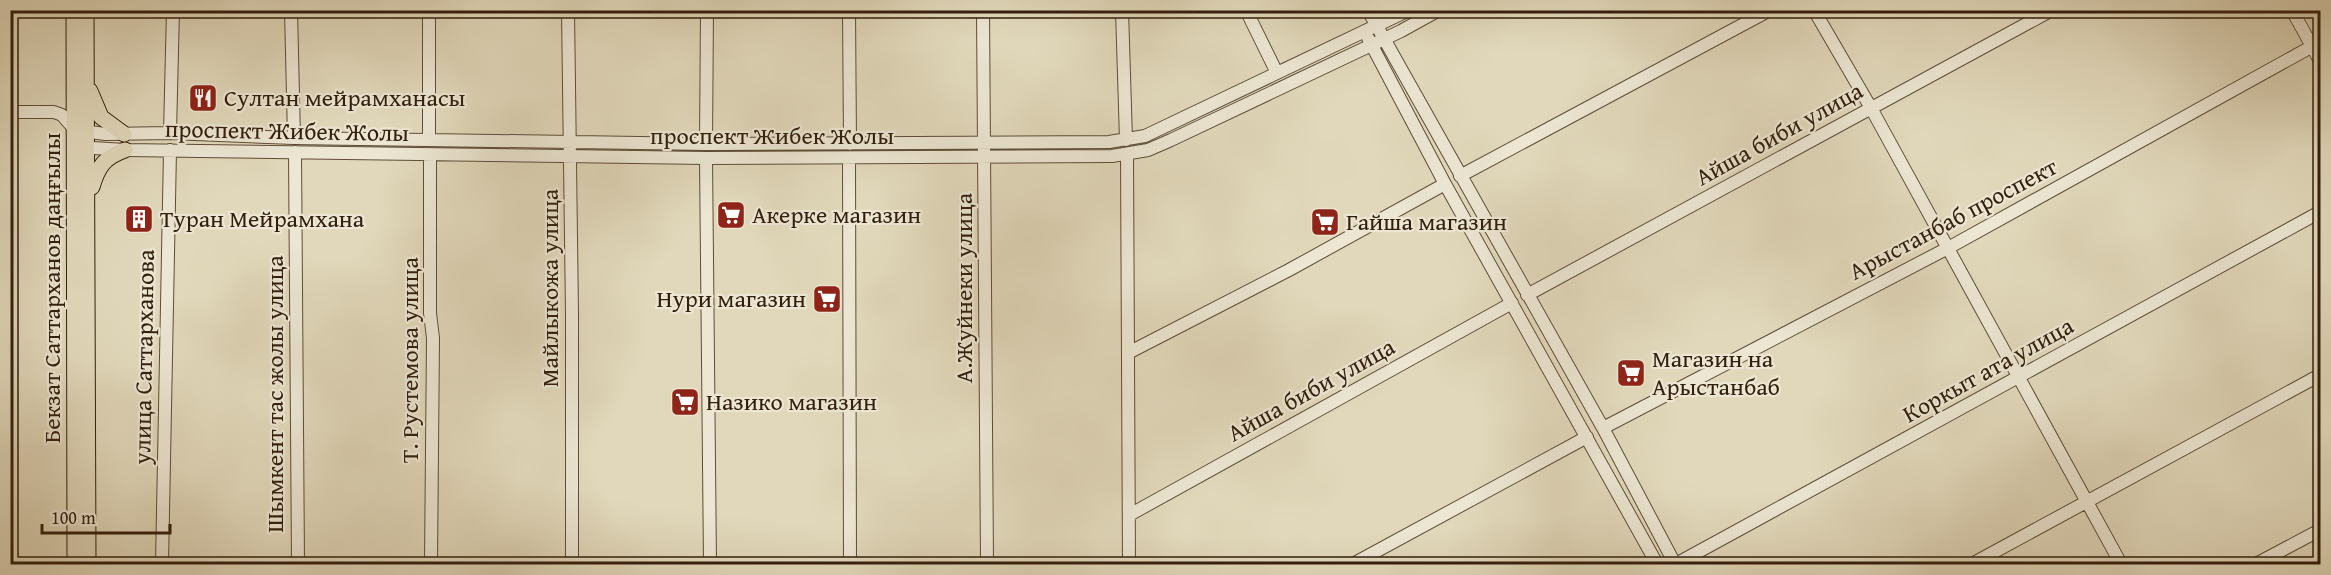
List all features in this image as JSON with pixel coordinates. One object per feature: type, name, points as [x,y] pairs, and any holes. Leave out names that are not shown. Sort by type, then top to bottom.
[{"type":"main road","name":"Бекзат Саттарханов даңғылы","points":[[74,10],[88,564]]},
{"type":"main road","name":"Бекзат Саттарханов даңғылы","points":[[75,564],[81,220],[87,204],[78,135],[86,80],[86,10]]},
{"type":"main road","points":[[86,80],[101,117],[124,134]]},
{"type":"main road","points":[[87,204],[100,165],[112,155],[125,150]]},
{"type":"street","points":[[170,134],[173,10]]},
{"type":"street","points":[[291,10],[294,138]]},
{"type":"street","points":[[429,10],[429,140]]},
{"type":"street","name":"Майлыкожа улица","points":[[568,10],[572,564]]},
{"type":"street","points":[[706,10],[706,144]]},
{"type":"street","points":[[849,10],[850,144]]},
{"type":"street","name":"А.Жуйнеки улица","points":[[983,10],[987,564]]},
{"type":"street","points":[[1122,10],[1126,140]]},
{"type":"street","points":[[1246,10],[1277,73]]},
{"type":"street","name":"проспект Жибек Жолы","points":[[78,135],[125,150],[430,154],[706,144],[1126,140],[1145,136],[1409,10]]},
{"type":"street","name":"проспект Жибек Жолы","points":[[78,135],[170,134],[429,140],[705,158],[985,158],[1127,155],[1148,150],[1171,140],[1439,10]]},
{"type":"street","points":[[1460,176],[1770,10]]},
{"type":"street","points":[[1814,10],[1871,108],[2121,564]]},
{"type":"street","name":"Айша биби улица","points":[[1527,296],[2052,10]]},
{"type":"street","points":[[2292,10],[2316,44],[2320,61]]},
{"type":"street","points":[[1369,11],[1370,29],[1445,184],[1657,564]]},
{"type":"street","points":[[1377,42],[1460,176],[1603,428],[1676,564]]},
{"type":"street","name":"Арыстанбаб проспект","points":[[1603,428],[1948,248],[2316,44]]},
{"type":"street","points":[[10,112],[54,112],[78,135]]},
{"type":"street","name":"улица Саттарханова","points":[[162,564],[170,150]]},
{"type":"street","name":"Шымкент тас жолы улица","points":[[295,152],[298,564]]},
{"type":"street","name":"Т. Рустемова улица","points":[[430,154],[431,564]]},
{"type":"street","points":[[1127,155],[1127,420],[1131,514],[1129,564]]},
{"type":"street","points":[[705,158],[711,467],[710,564]]},
{"type":"street","points":[[849,158],[850,564]]},
{"type":"street","points":[[1128,353],[1289,270],[1445,184]]},
{"type":"street","name":"Коркыт ата улица","points":[[1676,564],[2320,212]]},
{"type":"street","name":"Айша биби улица","points":[[1131,514],[1512,303]]},
{"type":"street","points":[[1972,564],[2320,375]]},
{"type":"street","points":[[1353,564],[1587,437]]},
{"type":"street","points":[[2256,564],[2320,530]]},
{"type":"place","name":"Султан мейрамханасы","points":[[203,98]]},
{"type":"place","name":"Акерке магазин","points":[[731,215]]},
{"type":"place","name":"Туран Мейрамхана","points":[[139,219]]},
{"type":"place","name":"Гайша магазин","points":[[1325,222]]},
{"type":"place","name":"Нури магазин","points":[[827,299]]},
{"type":"place","name":"Магазин на Арыстанбаб","points":[[1631,373]]},
{"type":"place","name":"Назико магазин","points":[[685,402]]}]
